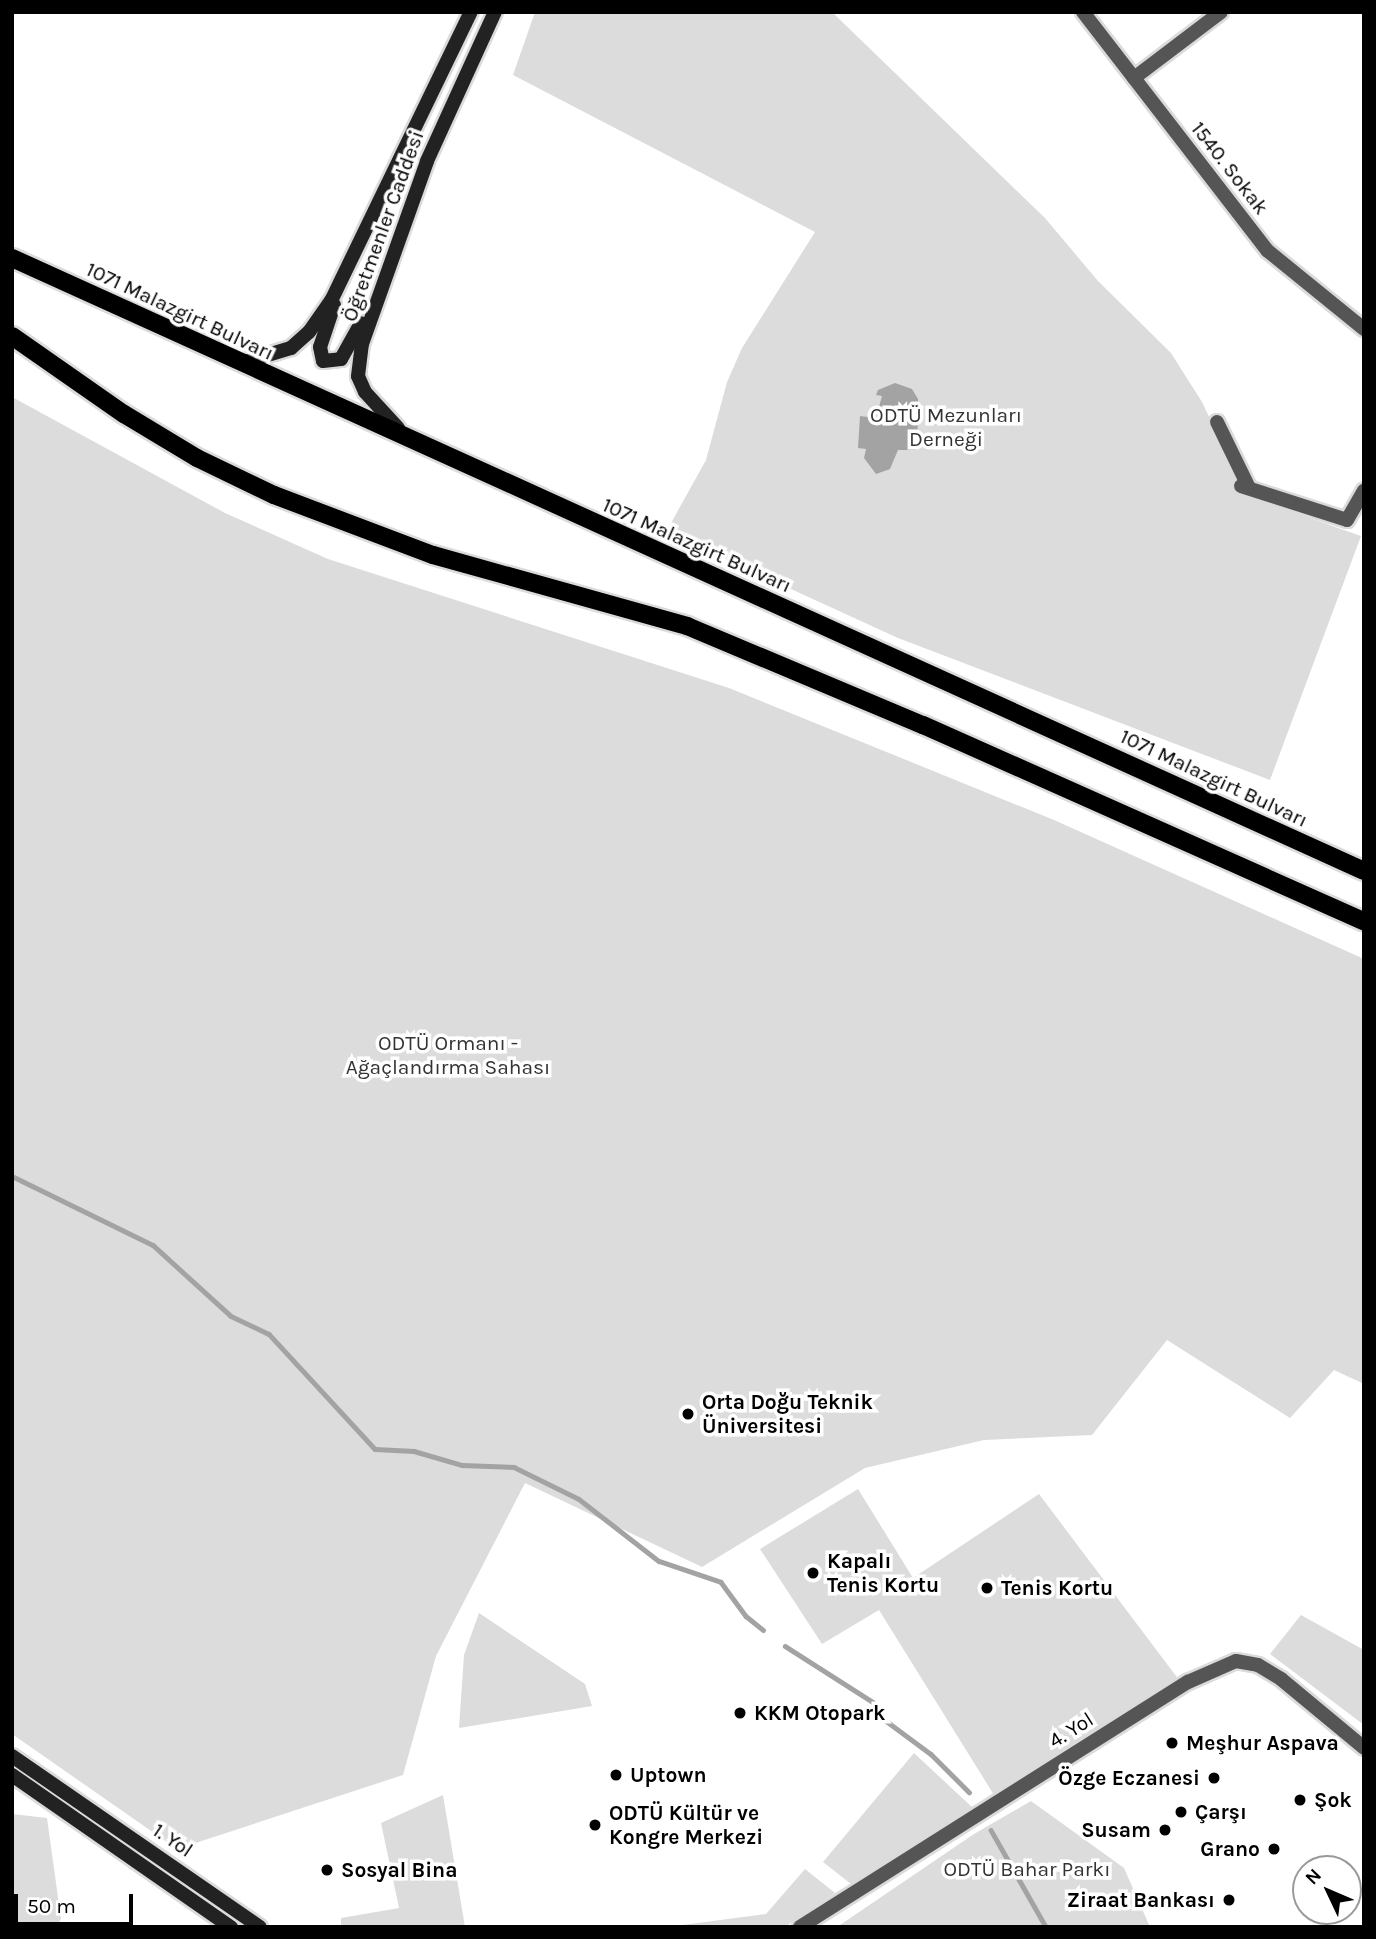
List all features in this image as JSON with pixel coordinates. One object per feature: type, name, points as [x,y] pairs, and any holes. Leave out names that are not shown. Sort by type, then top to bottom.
[{"type":"main road","name":"Öğretmenler Caddesi","points":[[238,364],[291,348],[309,332],[347,271],[471,12]]},
{"type":"main road","name":"Öğretmenler Caddesi","points":[[416,441],[381,415],[358,376],[362,344],[426,161],[495,12]]},
{"type":"main road","name":"1071 Malazgirt Bulvarı","points":[[12,258],[238,364],[416,441],[1364,870]]},
{"type":"main road","points":[[347,271],[320,347],[319,356],[327,363],[341,359],[381,284]]},
{"type":"main road","points":[[12,336],[124,414],[197,458],[274,495],[433,555],[687,626],[923,725],[1364,921]]},
{"type":"main road","name":"1. Yol","points":[[12,1756],[260,1927]]},
{"type":"main road","name":"1. Yol","points":[[12,1775],[231,1927]]},
{"type":"main road","points":[[52,1803],[61,1790]]},
{"type":"street","name":"1540. Sokak","points":[[1083,12],[1268,251],[1364,329]]},
{"type":"street","points":[[1134,78],[1221,12]]},
{"type":"street","points":[[1217,422],[1245,487],[1347,520],[1364,490]]},
{"type":"street","name":"4. Yol","points":[[800,1927],[1188,1682],[1236,1661],[1258,1665],[1281,1679],[1364,1748]]},
{"type":"green space","name":"ODTÜ Mezunları Derneği","points":[[535,12],[832,12],[1045,218],[1098,281],[1171,353],[1202,402],[1247,496],[1361,536],[1270,780],[898,638],[666,532],[706,460],[727,382],[742,348],[815,232],[513,75]]},
{"type":"green space","name":"ODTÜ Ormanı - Ağaçlandırma Sahası","points":[[12,397],[225,513],[328,559],[729,688],[1054,820],[1364,959],[1364,1384],[1334,1370],[1290,1418],[1167,1340],[1092,1435],[984,1440],[865,1468],[702,1567],[525,1483],[436,1656],[403,1775],[177,1849],[12,1734]]},
{"type":"green space","points":[[858,1489],[913,1578],[1039,1494],[1179,1680],[994,1795],[879,1610],[822,1644],[760,1549]]},
{"type":"green space","points":[[479,1613],[585,1684],[592,1706],[459,1728],[464,1655]]},
{"type":"green space","points":[[1301,1615],[1364,1650],[1364,1725],[1270,1654]]},
{"type":"green space","points":[[914,1753],[973,1808],[851,1884],[823,1862]]},
{"type":"green space","points":[[443,1795],[465,1927],[341,1927],[341,1918],[399,1908],[381,1823]]},
{"type":"green space","name":"ODTÜ Bahar Parkı","points":[[1031,1801],[1124,1868],[1150,1927],[837,1927],[974,1834]]},
{"type":"green space","points":[[12,1814],[47,1818],[61,1919],[56,1927],[12,1927]]},
{"type":"green space","points":[[805,1869],[835,1893],[785,1927],[667,1927],[766,1914]]},
{"type":"shaded area","points":[[895,383],[912,389],[918,399],[918,408],[911,408],[907,419],[918,421],[916,450],[898,450],[890,469],[876,474],[864,458],[866,449],[858,448],[860,416],[876,418],[882,396],[876,395],[878,390]]},
{"type":"waterway","points":[[12,1176],[153,1245],[231,1316],[269,1334],[375,1449],[414,1451],[462,1465],[514,1467],[579,1499],[659,1561],[721,1582],[746,1616],[763,1630]]},
{"type":"waterway","points":[[785,1646],[873,1702],[885,1720],[931,1754],[969,1792]]},
{"type":"waterway","points":[[991,1830],[1046,1927]]},
{"type":"place","name":"Orta Doğu Teknik Üniversitesi","points":[[688,1414]]},
{"type":"place","name":"Kapalı Tenis Kortu","points":[[813,1573]]},
{"type":"place","name":"Tenis Kortu","points":[[987,1588]]},
{"type":"place","name":"KKM Otopark","points":[[740,1713]]},
{"type":"place","name":"Meşhur Aspava","points":[[1172,1743]]},
{"type":"place","name":"Uptown","points":[[616,1775]]},
{"type":"place","name":"Özge Eczanesi","points":[[1214,1778]]},
{"type":"place","name":"Şok","points":[[1300,1800]]},
{"type":"place","name":"Çarşı","points":[[1181,1812]]},
{"type":"place","name":"ODTÜ Kültür ve Kongre Merkezi","points":[[595,1825]]},
{"type":"place","name":"Susam","points":[[1165,1830]]},
{"type":"place","name":"Grano","points":[[1274,1849]]},
{"type":"place","name":"Sosyal Bina","points":[[327,1870]]},
{"type":"place","name":"Ziraat Bankası","points":[[1229,1900]]}]
